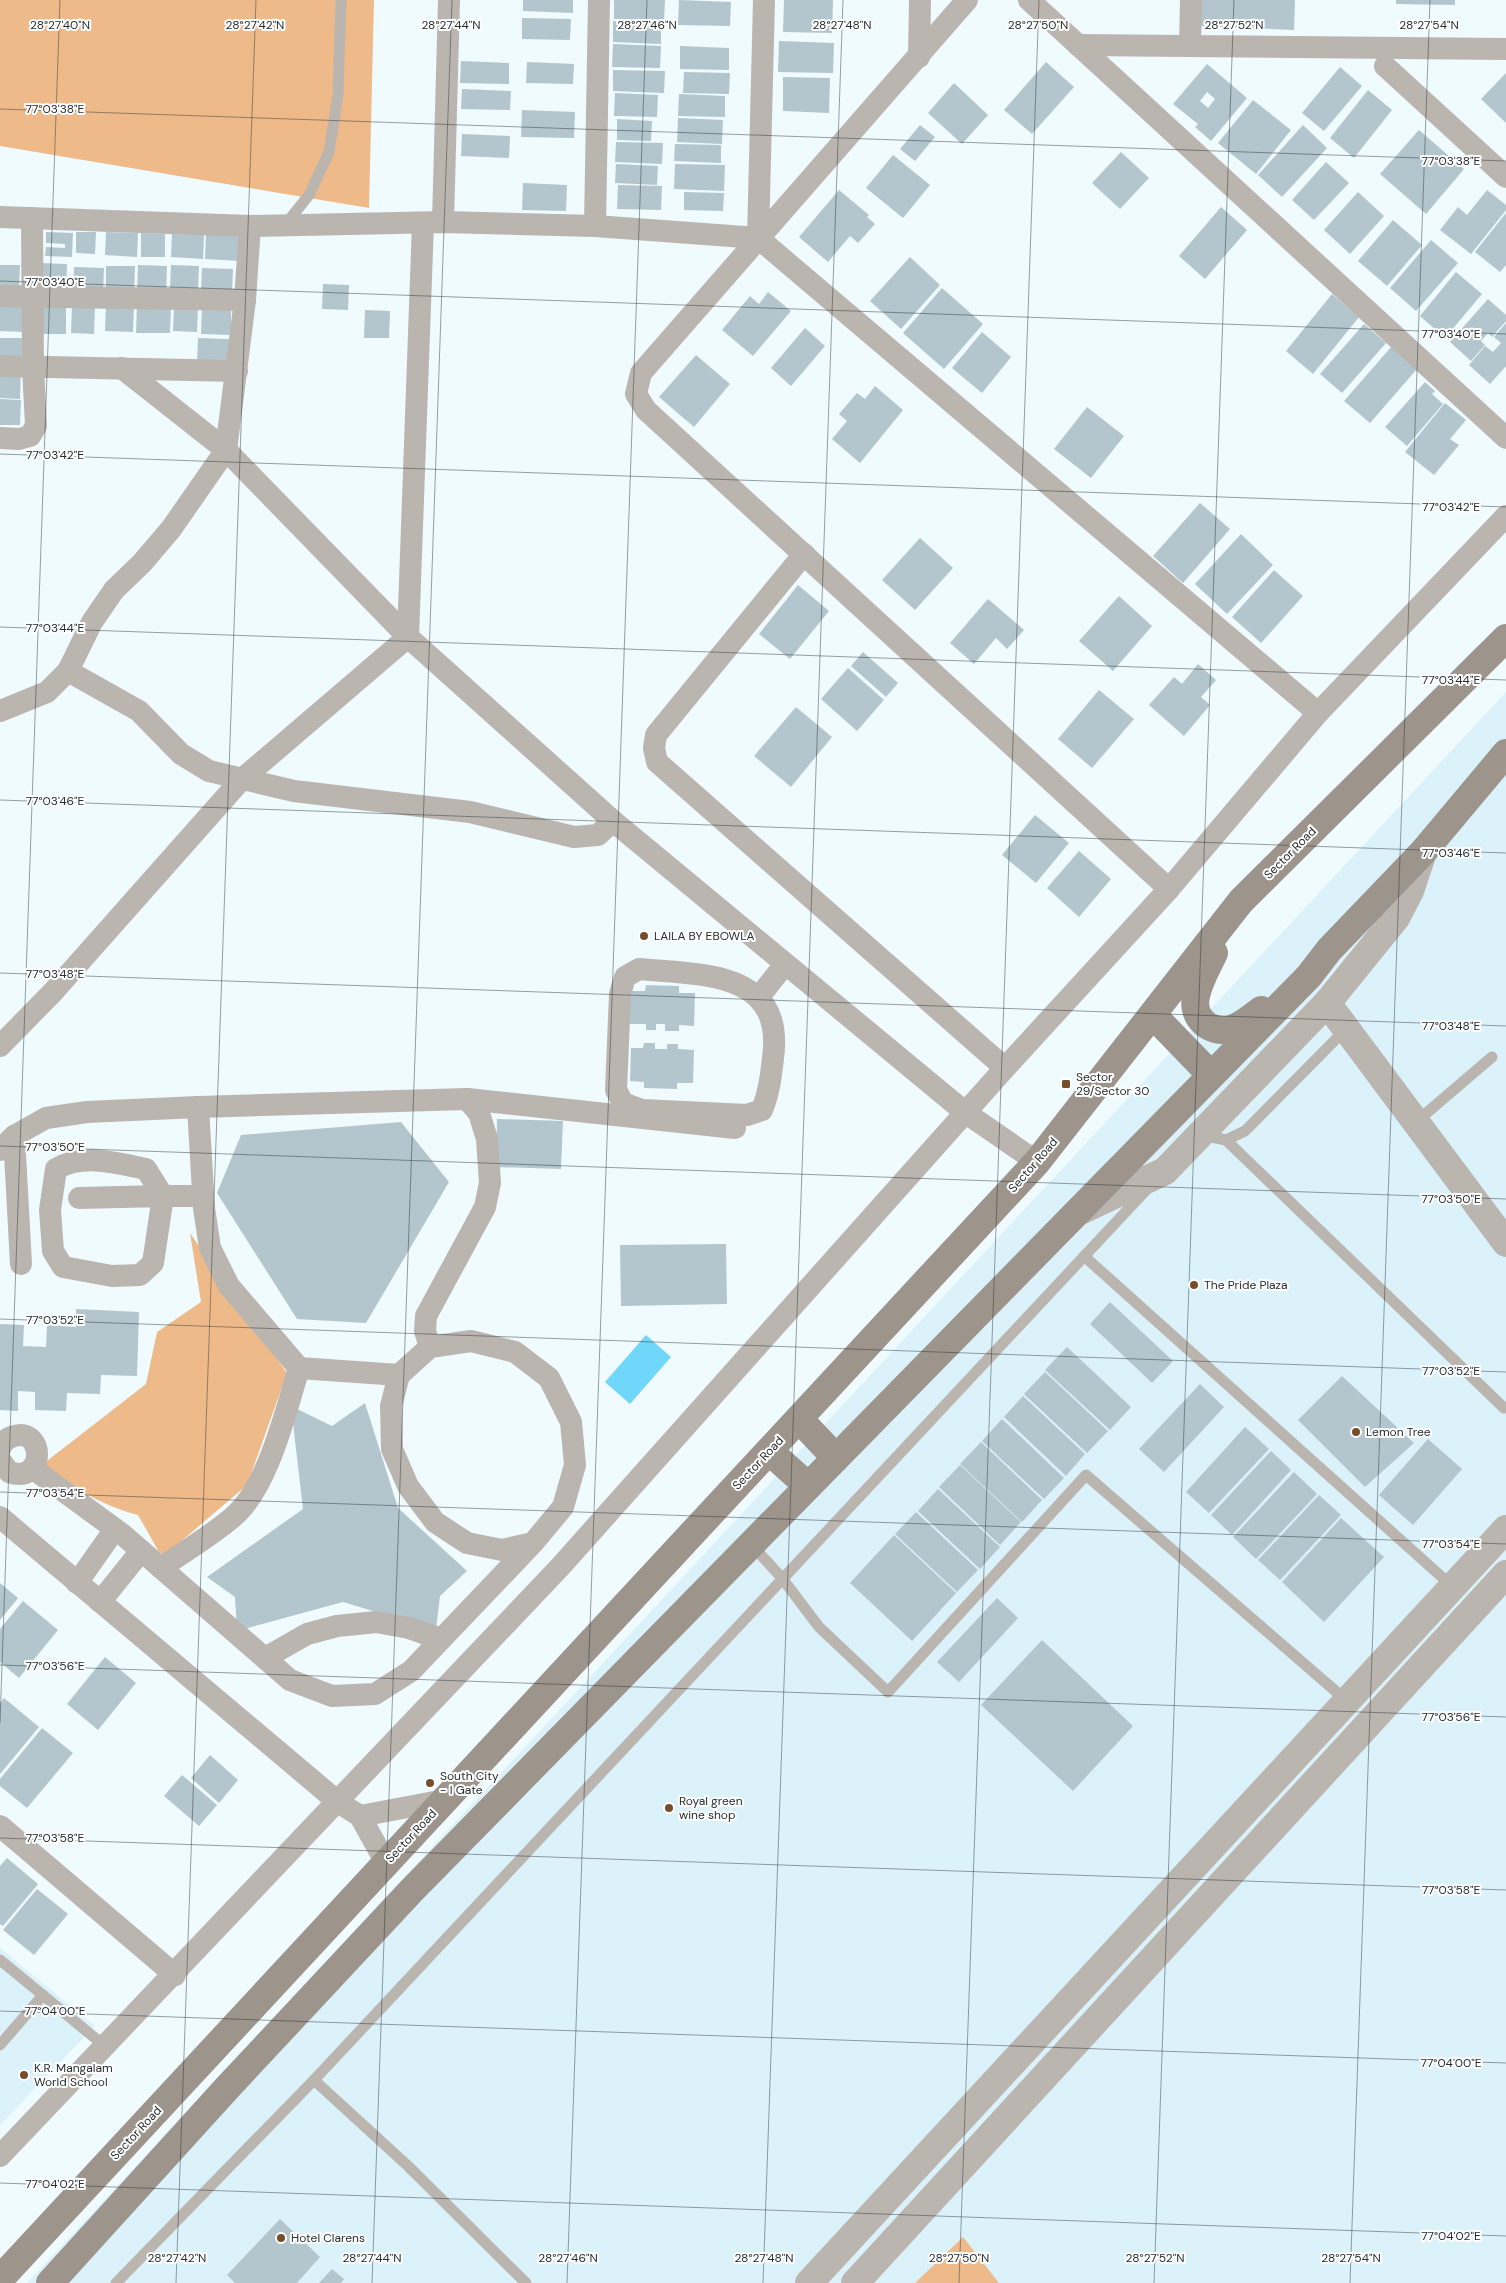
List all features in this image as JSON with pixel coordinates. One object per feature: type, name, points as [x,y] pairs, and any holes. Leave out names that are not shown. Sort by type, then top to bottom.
[{"type":"main road","name":"Sector Road","points":[[0,2279],[1037,1162],[1241,901],[1506,638]]},
{"type":"main road","points":[[50,2283],[220,2096],[412,1890],[1309,976],[1329,950],[1423,852],[1506,753]]},
{"type":"main road","points":[[1241,901],[1205,971],[1196,996],[1195,1009],[1201,1022],[1210,1028],[1221,1030],[1233,1028],[1309,976]]},
{"type":"main road","points":[[1153,1015],[1211,1075]]},
{"type":"main road","points":[[799,1419],[836,1458]]},
{"type":"main road","points":[[769,1452],[808,1486]]},
{"type":"street","points":[[0,1046],[53,992],[241,780],[408,637],[433,223],[449,0]]},
{"type":"street","points":[[595,226],[599,0]]},
{"type":"street","points":[[758,238],[764,0]]},
{"type":"street","points":[[919,57],[920,0]]},
{"type":"street","points":[[968,0],[641,372],[636,394],[646,410],[1169,889]]},
{"type":"street","points":[[1029,0],[1506,438]]},
{"type":"street","points":[[1190,46],[1191,0]]},
{"type":"street","points":[[1078,45],[1506,49]]},
{"type":"street","points":[[1385,66],[1506,177]]},
{"type":"street","points":[[0,217],[250,226],[433,223],[595,226],[758,238],[1318,713]]},
{"type":"street","points":[[0,438],[19,439],[30,436],[36,426],[33,367],[32,218]]},
{"type":"street","points":[[0,712],[46,692],[68,671],[92,622],[109,598],[171,529],[226,450],[246,300],[250,226]]},
{"type":"street","points":[[0,296],[246,300]]},
{"type":"street","points":[[0,366],[237,371]]},
{"type":"street","points":[[122,368],[226,450],[408,637],[613,821],[966,1113],[1037,1162]]},
{"type":"street","points":[[0,2156],[175,1975],[560,1567],[1005,1068],[1169,889],[1318,713],[1506,516]]},
{"type":"street","points":[[804,554],[656,735],[654,748],[657,762],[1005,1068]]},
{"type":"street","points":[[68,671],[139,711],[181,754],[209,771],[241,780],[294,791],[470,812],[574,837],[598,836],[613,821]]},
{"type":"street","points":[[1074,1214],[1165,1170],[1214,1137],[1327,1004],[1396,918],[1410,891],[1423,852]]},
{"type":"street","points":[[759,997],[786,964]]},
{"type":"street","points":[[639,969],[715,976],[740,984],[759,997],[772,1020],[775,1043],[768,1097],[762,1110],[747,1114],[642,1110],[623,1103],[616,1090],[620,994],[625,977],[639,969]]},
{"type":"street","points":[[1327,1004],[1506,1244]]},
{"type":"street","points":[[430,1347],[425,1331],[426,1316],[485,1207],[490,1183],[487,1139],[480,1113],[467,1099]]},
{"type":"street","points":[[21,1264],[7,1143],[46,1118],[87,1112],[467,1099],[735,1128]]},
{"type":"street","points":[[198,1107],[203,1196],[210,1248],[229,1286],[299,1368],[399,1375]]},
{"type":"street","points":[[105,1160],[146,1169],[163,1196],[160,1209],[158,1240],[153,1263],[140,1275],[112,1276],[64,1267],[54,1251],[50,1210],[56,1170],[67,1163],[105,1160]]},
{"type":"street","points":[[79,1198],[203,1196]]},
{"type":"street","points":[[32,1468],[114,1528],[290,1680],[332,1696],[375,1694],[411,1671],[533,1543],[563,1506],[575,1465],[571,1422],[549,1378],[515,1352],[471,1340],[430,1347],[399,1375],[391,1406],[392,1449],[408,1486],[435,1522],[467,1543],[502,1550],[533,1543]]},
{"type":"street","points":[[161,1568],[235,1516],[258,1485],[275,1447],[299,1368]]},
{"type":"street","points":[[0,1449],[2,1444],[12,1436],[18,1435],[31,1439],[37,1450],[36,1463],[27,1472],[15,1474],[4,1468],[0,1460]]},
{"type":"street","points":[[0,1517],[338,1802],[360,1816],[386,1863]]},
{"type":"street","points":[[77,1583],[114,1528]]},
{"type":"street","points":[[854,2283],[1286,1787],[1347,1701],[1506,1529]]},
{"type":"street","points":[[100,1602],[141,1551]]},
{"type":"street","points":[[809,2283],[1286,1787],[1506,1574]]},
{"type":"street","points":[[265,1658],[307,1634],[352,1624],[376,1622],[409,1628],[441,1639]]},
{"type":"street","points":[[360,1816],[445,1800]]},
{"type":"street","points":[[0,1826],[175,1975]]},
{"type":"street","points":[[0,2279],[5,2283]]},
{"type":"lane","points":[[285,226],[309,195],[329,152],[338,95],[341,0]]},
{"type":"lane","points":[[1214,1137],[1245,1131],[1346,1029]]},
{"type":"lane","points":[[1416,1122],[1492,1057]]},
{"type":"lane","points":[[1214,1137],[1504,1408]]},
{"type":"lane","points":[[116,2283],[314,2080],[1165,1170]]},
{"type":"lane","points":[[1084,1256],[1453,1587]]},
{"type":"lane","points":[[751,1544],[782,1578],[819,1627],[888,1692],[1086,1475],[1347,1701]]},
{"type":"lane","points":[[0,1960],[106,2047]]},
{"type":"lane","points":[[0,2045],[43,1995]]},
{"type":"lane","points":[[314,2080],[408,2166],[526,2283]]},
{"type":"shaded area","points":[[0,0],[374,0],[369,208],[0,146]]},
{"type":"shaded area","points":[[1506,692],[1506,2283],[27,2283],[1021,1213]]},
{"type":"shaded area","points":[[190,1233],[287,1373],[247,1485],[165,1555],[159,1552],[138,1515],[99,1501],[66,1481],[43,1464],[146,1384],[157,1332],[201,1302]]},
{"type":"shaded area","name":"K.R. Mangalam World School","points":[[0,1948],[95,2026],[0,2125]]},
{"type":"shaded area","points":[[963,2237],[999,2283],[915,2283]]},
{"type":"water","points":[[646,1335],[671,1357],[630,1404],[605,1382]]},
{"type":"building","points":[[523,0],[573,0],[573,13],[523,11]]},
{"type":"building","points":[[614,0],[665,0],[664,20],[614,19]]},
{"type":"building","points":[[679,0],[731,2],[730,26],[678,25]]},
{"type":"building","points":[[784,0],[833,0],[832,33],[783,32]]},
{"type":"building","points":[[1201,0],[1295,0],[1294,30],[1200,26]]},
{"type":"building","points":[[1396,0],[1455,0],[1455,5],[1396,4]]},
{"type":"building","points":[[522,18],[571,19],[570,40],[522,39]]},
{"type":"building","points":[[613,21],[661,23],[661,44],[613,42]]},
{"type":"building","points":[[779,41],[834,43],[833,73],[778,72]]},
{"type":"building","points":[[613,44],[661,46],[660,68],[612,67]]},
{"type":"building","points":[[680,46],[729,48],[729,70],[680,69]]},
{"type":"building","points":[[461,61],[509,63],[509,84],[460,83]]},
{"type":"building","points":[[527,62],[574,64],[573,84],[526,83]]},
{"type":"building","points":[[1046,62],[1074,87],[1032,134],[1004,110]]},
{"type":"building","points":[[1207,64],[1247,98],[1211,141],[1195,127],[1198,124],[1173,104]],"holes":[[[1207,92],[1215,99],[1208,108],[1200,101]]]},
{"type":"building","points":[[1340,67],[1362,86],[1324,131],[1302,113]]},
{"type":"building","points":[[613,70],[665,71],[664,93],[613,91]]},
{"type":"building","points":[[684,72],[730,73],[729,94],[683,93]]},
{"type":"building","points":[[1506,73],[1506,123],[1481,99]]},
{"type":"building","points":[[783,77],[830,78],[829,113],[783,111]]},
{"type":"building","points":[[954,83],[988,115],[962,144],[928,113]]},
{"type":"building","points":[[462,89],[511,91],[510,110],[461,109]]},
{"type":"building","points":[[1368,90],[1392,110],[1354,158],[1330,138]]},
{"type":"building","points":[[615,93],[658,95],[657,117],[614,116]]},
{"type":"building","points":[[679,94],[725,96],[725,117],[678,116]]},
{"type":"building","points":[[1253,100],[1291,130],[1256,174],[1218,143]]},
{"type":"building","points":[[522,110],[575,112],[574,138],[521,137]]},
{"type":"building","points":[[678,118],[723,120],[722,144],[677,142]]},
{"type":"building","points":[[617,119],[652,121],[651,141],[617,140]]},
{"type":"building","points":[[920,125],[935,137],[915,161],[900,149]]},
{"type":"building","points":[[1303,125],[1327,148],[1282,197],[1258,175]]},
{"type":"building","points":[[1419,130],[1464,169],[1426,214],[1380,174]]},
{"type":"building","points":[[462,134],[510,136],[509,158],[461,156]]},
{"type":"building","points":[[616,142],[663,143],[662,164],[615,162]]},
{"type":"building","points":[[675,144],[721,145],[721,163],[674,161]]},
{"type":"building","points":[[1121,152],[1149,178],[1120,209],[1092,183]]},
{"type":"building","points":[[893,155],[930,185],[903,218],[866,188]]},
{"type":"building","points":[[1326,162],[1349,183],[1314,220],[1292,200]]},
{"type":"building","points":[[616,164],[658,166],[657,185],[615,183]]},
{"type":"building","points":[[675,164],[725,165],[724,191],[674,189]]},
{"type":"building","points":[[523,183],[567,185],[566,211],[522,210]]},
{"type":"building","points":[[618,185],[662,186],[661,210],[617,209]]},
{"type":"building","points":[[839,190],[869,215],[867,217],[875,224],[858,243],[850,236],[828,262],[799,237]]},
{"type":"building","points":[[1487,190],[1506,205],[1506,210],[1471,254],[1440,230],[1458,207],[1467,215]]},
{"type":"building","points":[[684,192],[724,193],[723,211],[684,210]]},
{"type":"building","points":[[1358,192],[1384,216],[1350,254],[1324,230]]},
{"type":"building","points":[[1221,207],[1247,230],[1205,279],[1179,256]]},
{"type":"building","points":[[1506,213],[1506,265],[1500,272],[1475,252]]},
{"type":"building","points":[[1393,220],[1422,245],[1387,286],[1358,261]]},
{"type":"building","points":[[46,232],[73,233],[72,257],[45,256],[46,247],[65,248],[65,244],[46,243]]},
{"type":"building","points":[[76,232],[96,232],[95,254],[76,253]]},
{"type":"building","points":[[106,232],[138,233],[137,257],[105,255]]},
{"type":"building","points":[[141,233],[165,234],[165,257],[141,257]]},
{"type":"building","points":[[172,234],[204,235],[203,259],[171,257]]},
{"type":"building","points":[[206,234],[240,235],[240,261],[205,259]]},
{"type":"building","points":[[1431,240],[1458,263],[1416,311],[1390,288]]},
{"type":"building","points":[[910,257],[940,285],[901,329],[870,301]]},
{"type":"building","points":[[40,263],[67,264],[66,290],[38,288]]},
{"type":"building","points":[[0,265],[20,265],[19,290],[0,289]]},
{"type":"building","points":[[138,265],[167,266],[166,295],[137,294]]},
{"type":"building","points":[[171,265],[199,266],[198,290],[170,289]]},
{"type":"building","points":[[106,266],[135,266],[134,295],[106,294]]},
{"type":"building","points":[[74,267],[104,268],[103,295],[73,295]]},
{"type":"building","points":[[202,268],[233,269],[232,294],[201,293]]},
{"type":"building","points":[[1456,272],[1482,294],[1445,338],[1420,316]]},
{"type":"building","points":[[323,284],[349,285],[348,310],[322,309]]},
{"type":"building","points":[[942,288],[983,324],[944,369],[903,333]]},
{"type":"building","points":[[768,292],[791,311],[753,356],[722,330],[750,296],[759,304]]},
{"type":"building","points":[[1332,294],[1359,317],[1313,374],[1286,351]]},
{"type":"building","points":[[1488,299],[1506,315],[1506,321],[1492,337],[1488,333],[1481,341],[1485,345],[1471,361],[1450,342]]},
{"type":"building","points":[[0,302],[26,303],[24,332],[0,331]]},
{"type":"building","points":[[72,304],[95,306],[94,334],[71,333]]},
{"type":"building","points":[[137,304],[171,305],[170,333],[136,333]]},
{"type":"building","points":[[106,305],[134,305],[133,332],[105,331]]},
{"type":"building","points":[[36,307],[66,307],[66,334],[36,334]]},
{"type":"building","points":[[174,307],[198,308],[197,332],[173,331]]},
{"type":"building","points":[[202,308],[231,309],[231,335],[201,334]]},
{"type":"building","points":[[365,310],[390,311],[389,338],[364,338]]},
{"type":"building","points":[[1506,323],[1506,366],[1490,384],[1469,365],[1485,346],[1493,352],[1501,343],[1494,337]]},
{"type":"building","points":[[1364,324],[1386,343],[1342,393],[1320,374]]},
{"type":"building","points":[[805,328],[825,346],[791,386],[771,368]]},
{"type":"building","points":[[982,332],[1011,357],[982,393],[952,368]]},
{"type":"building","points":[[0,338],[24,338],[23,361],[0,360]]},
{"type":"building","points":[[198,338],[229,339],[228,364],[197,363]]},
{"type":"building","points":[[1392,346],[1417,369],[1370,423],[1344,401]]},
{"type":"building","points":[[696,355],[730,384],[694,427],[659,397]]},
{"type":"building","points":[[0,369],[21,370],[20,399],[0,398]]},
{"type":"building","points":[[1425,382],[1435,391],[1432,394],[1443,404],[1407,446],[1385,427]]},
{"type":"building","points":[[875,386],[903,410],[860,463],[832,439],[847,421],[839,414],[857,393],[865,399]]},
{"type":"building","points":[[0,399],[21,400],[20,425],[0,425]]},
{"type":"building","points":[[1445,403],[1466,420],[1450,439],[1459,445],[1434,475],[1405,452]]},
{"type":"building","points":[[1087,407],[1124,436],[1091,478],[1054,449]]},
{"type":"building","points":[[1200,503],[1230,529],[1183,583],[1153,556]]},
{"type":"building","points":[[1241,534],[1273,565],[1227,614],[1195,584]]},
{"type":"building","points":[[920,538],[953,568],[915,610],[882,580]]},
{"type":"building","points":[[1274,570],[1303,596],[1261,643],[1232,617]]},
{"type":"building","points":[[798,585],[829,611],[790,659],[759,634]]},
{"type":"building","points":[[1119,596],[1152,626],[1113,671],[1079,641]]},
{"type":"building","points":[[988,599],[1024,630],[1007,649],[996,638],[974,664],[950,643]]},
{"type":"building","points":[[863,652],[898,683],[886,697],[851,666]]},
{"type":"building","points":[[1198,664],[1216,680],[1201,697],[1210,705],[1184,736],[1149,705],[1174,677],[1182,684]]},
{"type":"building","points":[[848,668],[884,700],[857,731],[821,699]]},
{"type":"building","points":[[1099,690],[1134,719],[1092,768],[1058,739]]},
{"type":"building","points":[[796,707],[832,737],[791,787],[754,756]]},
{"type":"building","points":[[1035,815],[1069,843],[1036,883],[1002,855]]},
{"type":"building","points":[[1079,851],[1111,879],[1079,917],[1047,888]]},
{"type":"building","points":[[646,985],[679,986],[679,993],[695,993],[694,1026],[679,1025],[679,1031],[665,1031],[665,1024],[656,1024],[656,1030],[646,1030],[646,1024],[629,1024],[630,991],[645,991]]},
{"type":"building","points":[[644,1043],[655,1043],[655,1049],[667,1049],[667,1044],[678,1044],[678,1049],[694,1050],[693,1083],[677,1083],[677,1089],[644,1088],[644,1082],[630,1081],[631,1048],[643,1048]]},
{"type":"building","points":[[497,1119],[563,1121],[561,1169],[496,1167]]},
{"type":"building","points":[[401,1122],[449,1182],[366,1323],[297,1319],[217,1193],[241,1135]]},
{"type":"building","points":[[726,1244],[727,1304],[621,1306],[620,1245]]},
{"type":"building","points":[[1110,1302],[1173,1361],[1152,1383],[1090,1324]]},
{"type":"building","points":[[76,1309],[139,1312],[137,1376],[101,1375],[100,1394],[67,1393],[66,1411],[35,1410],[35,1392],[18,1391],[18,1411],[0,1410],[0,1324],[24,1325],[23,1346],[46,1347],[47,1325],[76,1327]]},
{"type":"building","points":[[1067,1347],[1131,1407],[1110,1430],[1045,1370]]},
{"type":"building","points":[[1045,1372],[1108,1431],[1087,1453],[1024,1394]]},
{"type":"building","name":"Lemon Tree","points":[[1342,1376],[1414,1443],[1365,1487],[1298,1420]]},
{"type":"building","points":[[1200,1384],[1224,1407],[1164,1472],[1139,1449]]},
{"type":"building","points":[[1023,1396],[1085,1454],[1066,1476],[1004,1417]]},
{"type":"building","points":[[365,1403],[398,1508],[467,1571],[440,1596],[436,1630],[343,1602],[237,1631],[235,1597],[207,1577],[303,1509],[291,1406],[332,1426]]},
{"type":"building","points":[[1002,1419],[1064,1478],[1044,1499],[982,1441]]},
{"type":"building","points":[[1245,1427],[1269,1449],[1209,1513],[1186,1492]]},
{"type":"building","points":[[1428,1439],[1462,1469],[1413,1525],[1379,1495]]},
{"type":"building","points":[[981,1442],[1042,1500],[1022,1522],[960,1464]]},
{"type":"building","points":[[1271,1451],[1291,1470],[1232,1535],[1211,1515]]},
{"type":"building","points":[[960,1465],[1021,1522],[1000,1545],[939,1487]]},
{"type":"building","points":[[1294,1472],[1317,1494],[1256,1559],[1233,1537]]},
{"type":"building","points":[[938,1489],[1000,1547],[980,1569],[918,1511]]},
{"type":"building","points":[[1319,1495],[1341,1515],[1280,1580],[1258,1560]]},
{"type":"building","points":[[916,1512],[978,1570],[957,1592],[895,1534]]},
{"type":"building","points":[[1341,1518],[1384,1557],[1324,1622],[1282,1582]]},
{"type":"building","points":[[894,1535],[956,1593],[912,1641],[850,1583]]},
{"type":"building","points":[[0,1583],[18,1598],[0,1620]]},
{"type":"building","points":[[997,1598],[1018,1618],[959,1682],[937,1662]]},
{"type":"building","points":[[23,1601],[58,1630],[19,1678],[0,1662],[0,1629]]},
{"type":"building","points":[[1042,1640],[1133,1726],[1073,1791],[981,1705]]},
{"type":"building","points":[[105,1657],[136,1683],[98,1730],[67,1704]]},
{"type":"building","points":[[4,1698],[39,1727],[0,1774],[0,1703]]},
{"type":"building","points":[[42,1728],[73,1753],[27,1808],[0,1786],[0,1779]]},
{"type":"building","points":[[210,1755],[238,1780],[219,1803],[191,1778]]},
{"type":"building","points":[[182,1775],[217,1805],[199,1826],[164,1796]]},
{"type":"building","points":[[7,1858],[38,1884],[3,1926],[0,1924],[0,1866]]},
{"type":"building","points":[[37,1889],[68,1914],[34,1955],[3,1930]]},
{"type":"building","name":"Hotel Clarens","points":[[280,2219],[320,2257],[297,2283],[235,2283],[227,2275]]},
{"type":"building","points":[[332,2269],[344,2279],[341,2283],[319,2283]]},
{"type":"place","name":"LAILA BY EBOWLA","points":[[644,936]]},
{"type":"place","name":"Sector 29/Sector 30","points":[[1066,1084]]},
{"type":"place","name":"The Pride Plaza","points":[[1194,1285]]},
{"type":"place","name":"Lemon Tree","points":[[1356,1432]]},
{"type":"place","name":"South City - I Gate","points":[[430,1783]]},
{"type":"place","name":"Royal green wine shop","points":[[669,1808]]},
{"type":"place","name":"K.R. Mangalam World School","points":[[24,2075]]},
{"type":"place","name":"Hotel Clarens","points":[[281,2238]]}]
